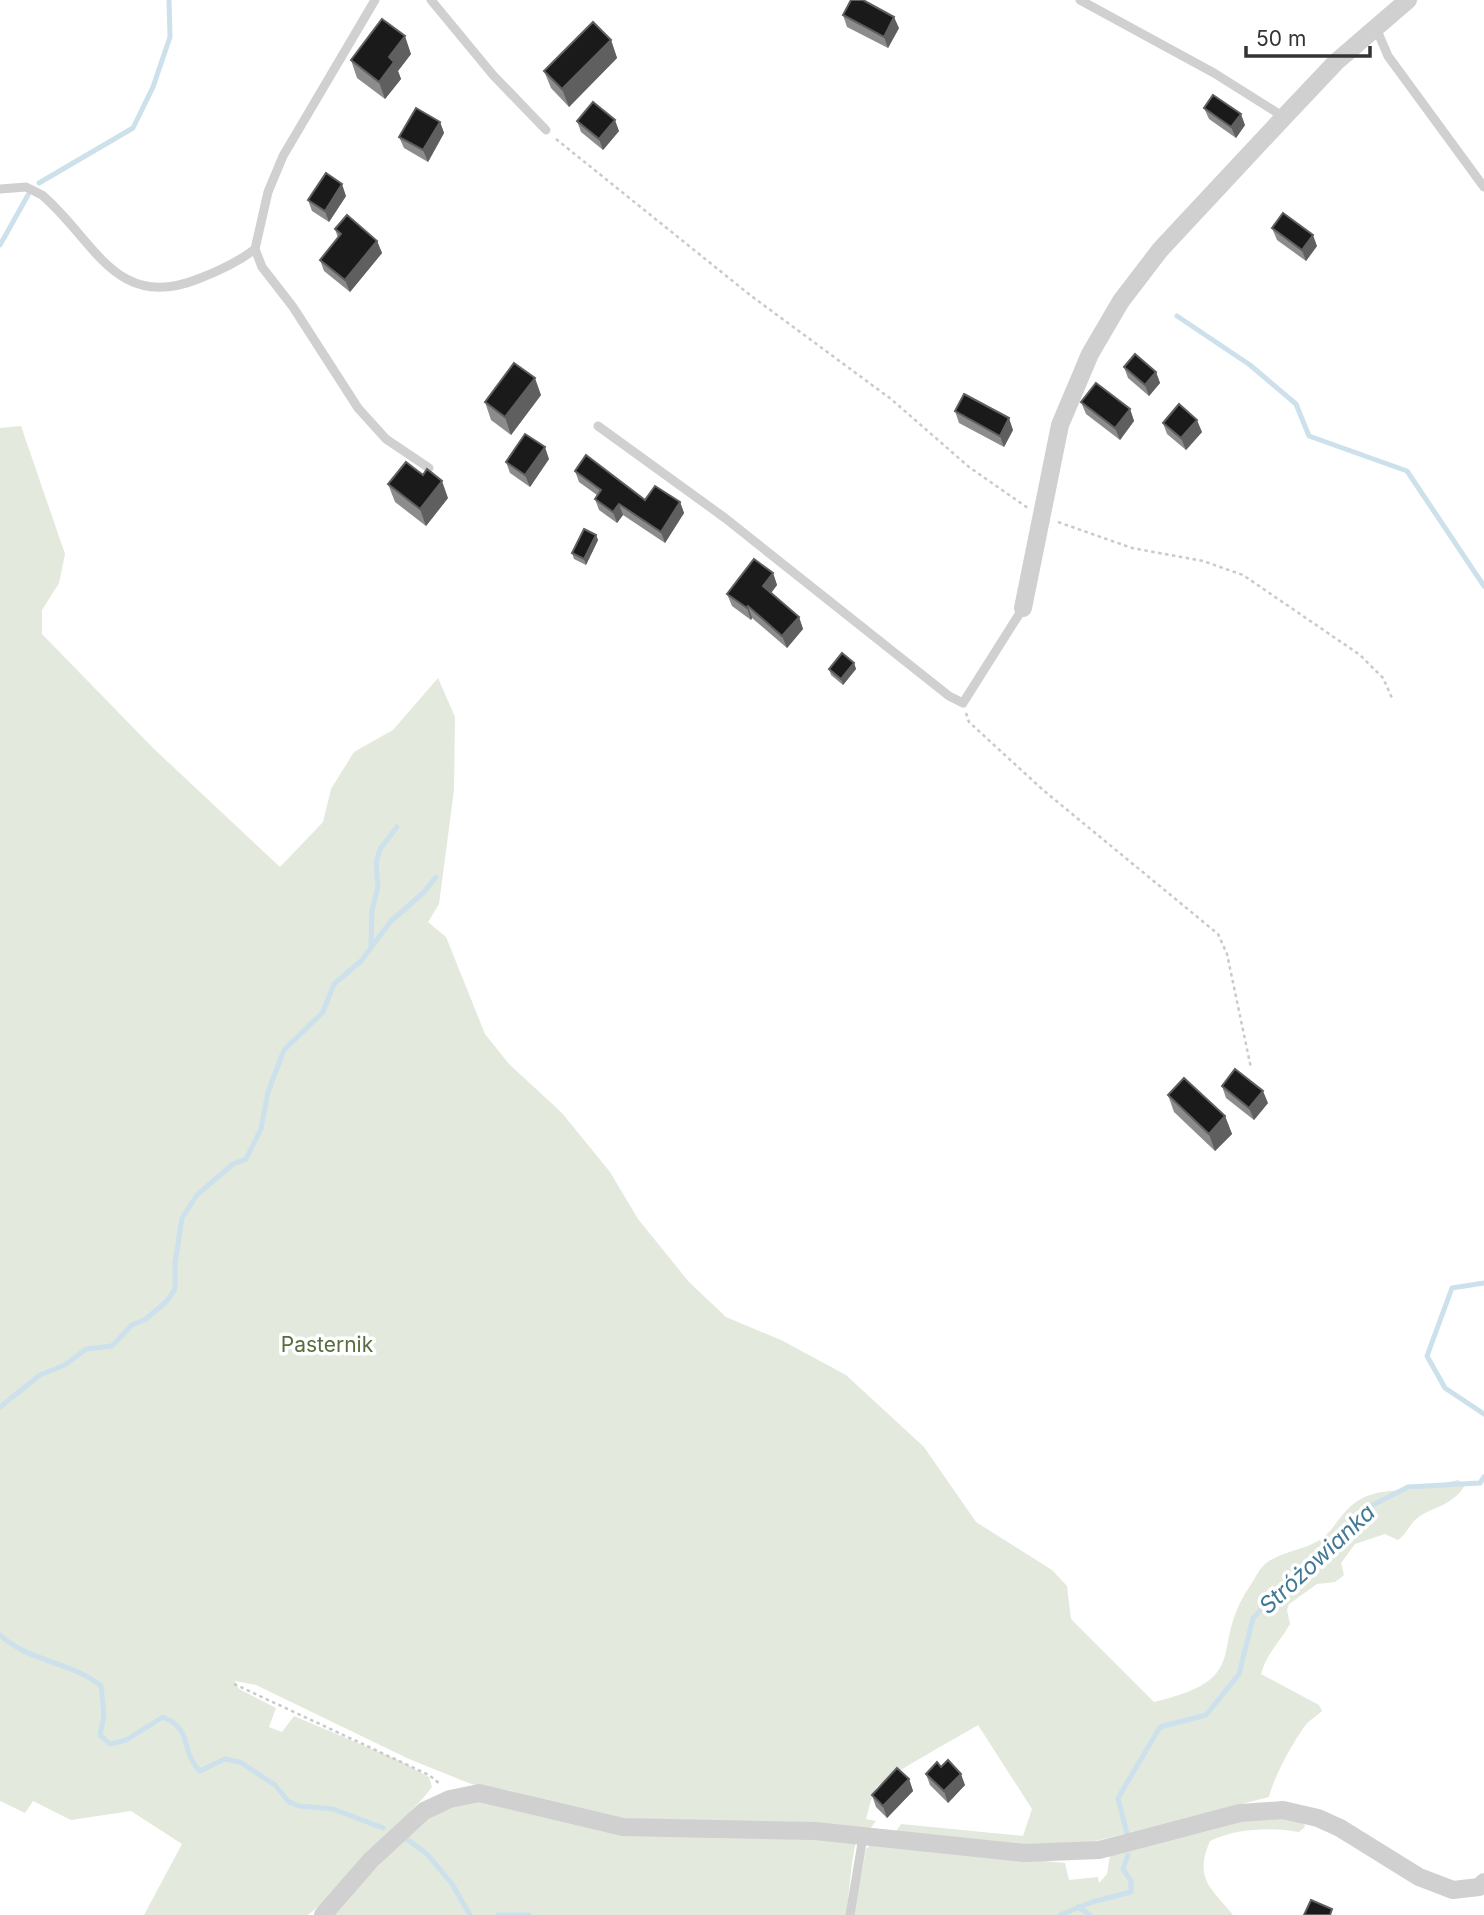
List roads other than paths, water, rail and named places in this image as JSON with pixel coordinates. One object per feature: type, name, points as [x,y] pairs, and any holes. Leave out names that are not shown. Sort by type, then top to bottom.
[{"type":"street","points":[[1023,608],[1060,425],[1090,355],[1121,301],[1160,250],[1336,62],[1408,0]]},
{"type":"street","points":[[323,1915],[344,1889],[411,1821],[450,1798],[479,1793],[496,1795],[570,1816],[657,1830],[751,1829],[1056,1853],[1127,1844],[1240,1813],[1283,1810],[1318,1818],[1419,1877],[1452,1889],[1479,1887],[1484,1882]]},
{"type":"lane","points":[[375,0],[283,156],[268,192],[255,249],[262,267],[293,307],[358,408],[386,439],[429,468]]},
{"type":"lane","points":[[431,0],[493,75],[546,130]]},
{"type":"lane","points":[[1080,0],[1214,73],[1284,117]]},
{"type":"lane","points":[[1376,28],[1388,56],[1484,187]]},
{"type":"lane","points":[[0,189],[26,187],[41,195],[117,273],[141,286],[161,289],[186,284],[228,268],[255,249]]},
{"type":"lane","points":[[598,426],[725,518],[949,696],[963,704],[1023,608]]},
{"type":"lane","points":[[850,1915],[863,1837]]},
{"type":"waterway","points":[[39,183],[133,128],[153,87],[170,37],[169,0]]},
{"type":"waterway","points":[[0,245],[28,195]]},
{"type":"waterway","points":[[1177,316],[1250,365],[1296,404],[1309,436],[1407,471],[1484,586]]},
{"type":"waterway","points":[[371,947],[372,910],[378,887],[376,863],[380,849],[397,827]]},
{"type":"waterway","points":[[0,1407],[40,1375],[65,1365],[86,1349],[112,1346],[132,1325],[146,1319],[167,1301],[175,1289],[175,1264],[182,1218],[197,1195],[233,1164],[246,1159],[261,1129],[268,1092],[284,1050],[323,1012],[334,984],[361,961],[391,921],[424,892],[436,877]]},
{"type":"waterway","name":"Stróżowianka","points":[[1484,1283],[1452,1288],[1427,1356],[1445,1388],[1484,1414]]},
{"type":"waterway","name":"Stróżowianka","points":[[1127,1834],[1118,1798],[1160,1727],[1206,1715],[1239,1674],[1253,1618],[1314,1556],[1371,1506],[1408,1487],[1480,1483],[1484,1477]]},
{"type":"waterway","name":"Stróżowianka","points":[[0,1635],[24,1651],[76,1671],[101,1686],[104,1715],[100,1735],[110,1744],[126,1740],[163,1717],[179,1728],[190,1756],[200,1771],[225,1759],[240,1762],[275,1785],[289,1802],[299,1806],[333,1809],[383,1828]]},
{"type":"waterway","name":"Stróżowianka","points":[[404,1837],[428,1855],[452,1884],[470,1915]]},
{"type":"waterway","name":"Stróżowianka","points":[[1060,1915],[1092,1902],[1131,1892],[1131,1881],[1123,1869],[1128,1855]]},
{"type":"waterway","points":[[1078,1907],[1090,1915]]},
{"type":"waterway","name":"Stróżowianka","points":[[498,1915],[529,1915]]},
{"type":"park label","name":"Pasternik","points":[[327,1344]]}]
